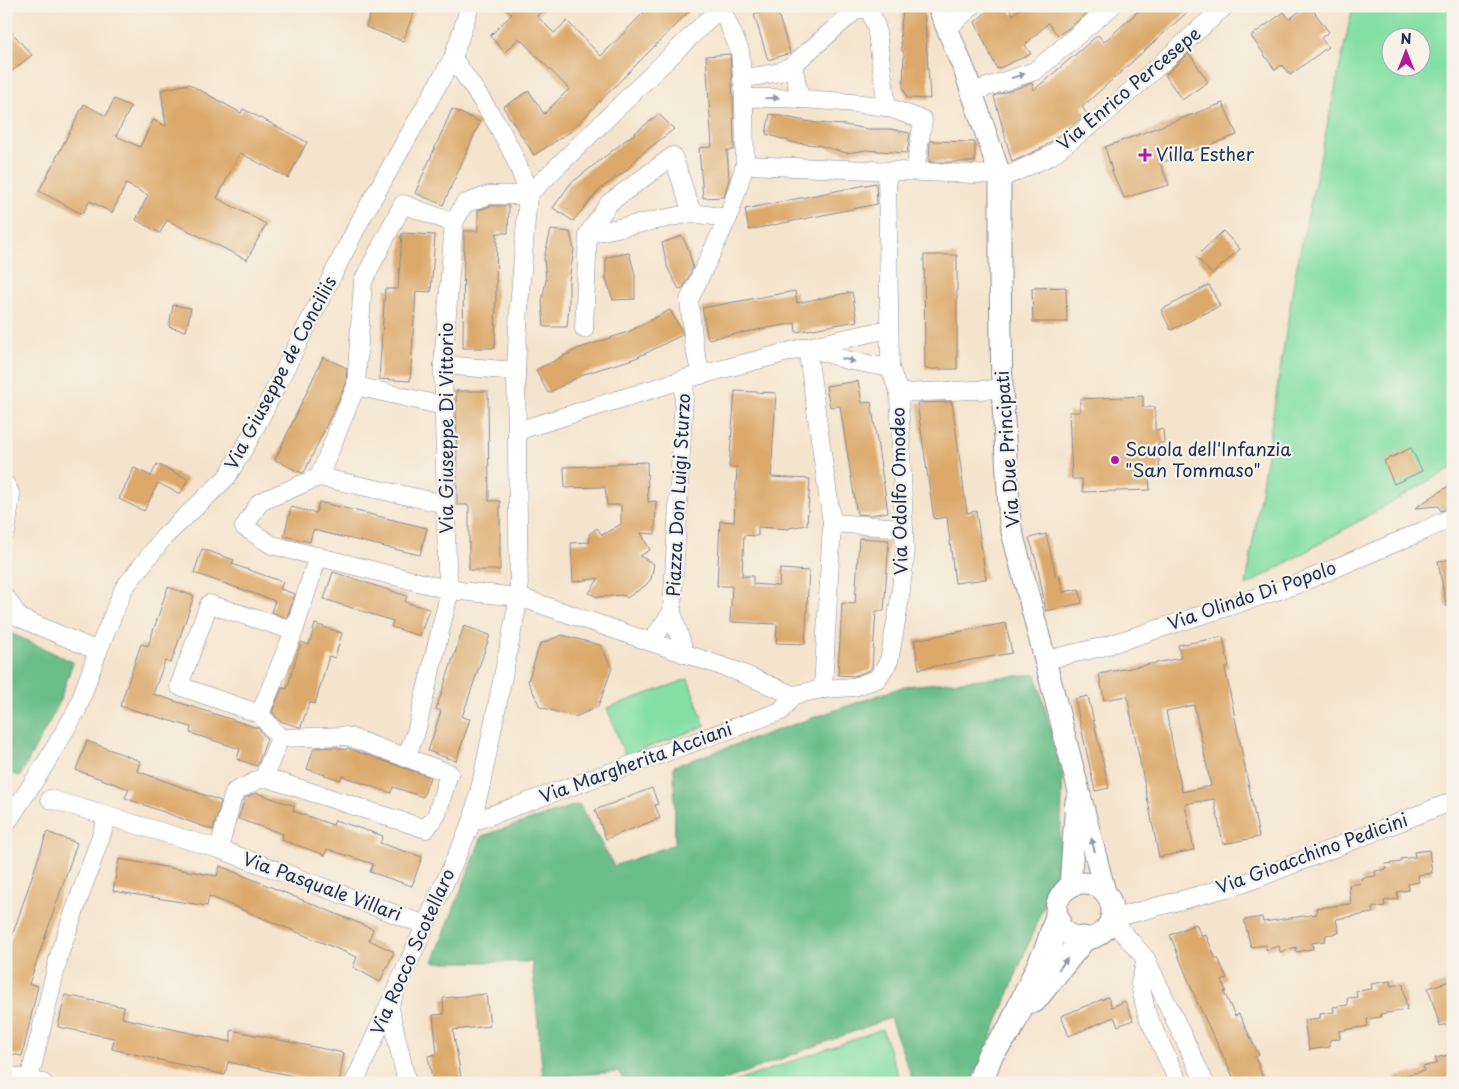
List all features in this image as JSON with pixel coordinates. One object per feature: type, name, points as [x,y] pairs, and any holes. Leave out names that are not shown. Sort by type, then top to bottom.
[{"type":"main road","points":[[1010,1029],[1048,947],[1057,919]]},
{"type":"main road","points":[[980,1083],[990,1055],[1083,939]]},
{"type":"street","name":"Via Giuseppe de Conciliis","points":[[6,824],[44,766],[77,710],[98,651],[124,588],[164,537],[227,478],[250,438],[361,219],[452,58],[470,6]]},
{"type":"street","points":[[943,13],[972,6]]},
{"type":"street","points":[[972,92],[1035,71],[1112,6]]},
{"type":"street","name":"Via Enrico Percesepe","points":[[1000,177],[1050,156],[1104,114],[1225,6]]},
{"type":"street","points":[[528,195],[721,7]]},
{"type":"street","name":"Piazza Don Luigi Sturzo","points":[[685,654],[672,612],[693,377],[694,346],[689,300],[728,218],[745,165],[744,98],[740,51],[721,7]]},
{"type":"street","points":[[742,79],[780,72],[793,65],[858,8],[870,11],[876,26],[887,108]]},
{"type":"street","name":"Via Due Principati","points":[[943,13],[1000,177],[1002,389],[1010,524],[1105,892]]},
{"type":"street","points":[[452,58],[506,140],[524,179],[528,195],[516,371],[519,597],[472,822]]},
{"type":"street","points":[[793,65],[800,98]]},
{"type":"street","points":[[744,98],[800,98],[887,108],[923,120],[915,171]]},
{"type":"street","points":[[584,330],[588,234],[609,203],[673,156],[692,213]]},
{"type":"street","points":[[745,165],[915,171],[1000,177]]},
{"type":"street","name":"Via Odolfo Omodeo","points":[[823,689],[854,687],[877,679],[889,661],[905,558],[899,393],[890,368],[887,171]]},
{"type":"street","name":"Via Giuseppe Di Vittorio","points":[[450,590],[446,569],[443,365],[454,223],[464,204],[489,195],[528,195]]},
{"type":"street","points":[[319,477],[356,386],[363,281],[403,204],[454,223]]},
{"type":"street","points":[[588,234],[692,213],[728,218]]},
{"type":"street","points":[[518,431],[693,377],[807,347],[889,329]]},
{"type":"street","points":[[807,347],[847,360],[890,368]]},
{"type":"street","points":[[446,504],[319,477],[260,502],[244,526],[272,545],[450,590],[519,597],[736,671],[793,695],[823,689],[832,523],[807,347]]},
{"type":"street","points":[[443,365],[516,371]]},
{"type":"street","points":[[356,386],[444,406]]},
{"type":"street","name":"Via Odolfo Omodeo","points":[[899,393],[1002,389]]},
{"type":"street","points":[[6,484],[11,494],[6,532]]},
{"type":"street","name":"Via Olindo Di Popolo","points":[[1046,660],[1102,647],[1295,584],[1453,517]]},
{"type":"street","points":[[832,523],[904,528]]},
{"type":"street","points":[[260,714],[294,631],[318,556]]},
{"type":"street","points":[[406,758],[416,732],[450,590]]},
{"type":"street","points":[[6,598],[20,618],[98,651]]},
{"type":"street","points":[[280,738],[260,714],[178,686],[209,604],[294,631]]},
{"type":"street","name":"Piazza Don Luigi Sturzo","points":[[651,642],[672,612]]},
{"type":"street","name":"Via Margherita Acciani","points":[[472,822],[781,711],[793,695]]},
{"type":"street","points":[[346,736],[449,774],[437,814],[426,829],[264,777],[280,738],[346,736]]},
{"type":"street","name":"Via Pasquale Villari","points":[[219,849],[234,792],[264,777]]},
{"type":"street","points":[[1070,887],[1077,781]]},
{"type":"street","name":"Via Pasquale Villari","points":[[50,800],[219,849],[425,926]]},
{"type":"street","name":"Via Gioacchino Pedicini","points":[[1111,919],[1245,883],[1453,801]]},
{"type":"street","points":[[6,1076],[36,1081],[60,952],[108,816]]},
{"type":"street","name":"Via Rocco Scotellaro","points":[[354,1083],[472,822]]},
{"type":"street","points":[[1080,883],[1089,883],[1105,892],[1113,910],[1111,919],[1102,932],[1094,937],[1083,939],[1065,932],[1057,919],[1056,909],[1063,893],[1070,887],[1080,883]]},
{"type":"street","points":[[1111,919],[1146,959],[1205,1083]]},
{"type":"street","points":[[1146,959],[1140,984],[1147,1015],[1179,1083]]},
{"type":"street","points":[[389,1006],[407,1083]]},
{"type":"green space","points":[[1353,6],[1453,6],[1453,467],[1246,586],[1295,275]]},
{"type":"green space","points":[[6,629],[8,632],[73,662],[58,706],[20,776],[6,772]]},
{"type":"green space","points":[[1036,674],[1063,776],[1059,867],[971,1083],[914,1083],[890,1018],[717,1083],[625,1083],[619,1072],[543,1077],[532,962],[433,962],[482,836],[579,804],[614,866],[675,844],[674,766],[905,686]]},
{"type":"green space","points":[[688,679],[705,726],[625,756],[607,708]]},
{"type":"green space","points":[[882,1029],[901,1083],[732,1083]]},
{"type":"building","points":[[374,6],[416,6],[403,41],[366,27]]},
{"type":"building","points":[[504,6],[546,6],[537,16],[554,33],[567,21],[601,56],[650,6],[694,6],[570,132],[534,155],[503,107],[529,91],[544,114],[569,89],[519,38],[505,52],[490,36],[512,14]]},
{"type":"building","points":[[904,6],[924,6],[930,99],[907,98],[903,87],[904,53],[902,51],[900,30]]},
{"type":"building","points":[[993,6],[1007,6],[1013,15],[1023,6],[1095,6],[1058,35],[1048,23],[1025,45],[1031,54],[997,69],[975,22]]},
{"type":"building","points":[[1144,6],[1194,6],[1082,107],[1087,114],[1044,147],[1012,162],[994,96],[1032,83],[1034,90],[1098,35],[1104,42]]},
{"type":"building","points":[[1307,6],[1310,6],[1329,32],[1321,38],[1328,47],[1290,75],[1282,65],[1275,70],[1251,36],[1284,12],[1289,19]]},
{"type":"building","points":[[776,7],[790,53],[768,60],[754,14]]},
{"type":"building","points":[[6,26],[32,55],[6,76]]},
{"type":"building","points":[[1189,53],[1208,82],[1182,100],[1165,75]]},
{"type":"building","points":[[730,54],[734,150],[727,150],[729,179],[724,197],[703,198],[699,148],[712,147],[706,56]]},
{"type":"building","points":[[189,84],[241,113],[243,109],[307,142],[288,178],[240,153],[217,198],[266,224],[247,260],[167,220],[160,233],[136,220],[148,195],[126,184],[112,213],[90,201],[82,214],[39,191],[84,104],[106,116],[114,99],[131,107],[116,136],[140,147],[153,120],[166,126],[161,90]]},
{"type":"building","name":"Villa Esther","points":[[1223,103],[1237,135],[1160,163],[1169,185],[1124,198],[1113,174],[1105,147]]},
{"type":"building","points":[[452,109],[480,122],[443,205],[415,193]]},
{"type":"building","points":[[659,114],[674,129],[639,156],[627,170],[599,190],[573,221],[553,208],[570,184]]},
{"type":"building","points":[[770,114],[816,123],[868,129],[890,129],[910,133],[907,153],[866,150],[847,153],[817,145],[795,143],[766,134]]},
{"type":"building","points":[[930,141],[975,142],[975,162],[929,162]]},
{"type":"building","points":[[876,183],[877,204],[749,230],[745,209]]},
{"type":"building","points":[[491,206],[509,206],[508,233],[497,233],[495,348],[463,348],[464,231],[478,231],[478,210]]},
{"type":"building","points":[[551,230],[570,232],[574,250],[569,280],[567,327],[544,327],[542,301],[546,280],[544,258]]},
{"type":"building","points":[[1223,231],[1240,249],[1212,274],[1196,257]]},
{"type":"building","points":[[402,233],[435,235],[431,292],[416,291],[410,381],[379,379],[385,289],[398,289]]},
{"type":"building","points":[[682,236],[688,248],[693,267],[683,288],[679,289],[668,269],[662,243]]},
{"type":"building","points":[[629,253],[635,274],[635,299],[613,300],[606,278],[606,257]]},
{"type":"building","points":[[924,255],[957,255],[957,369],[925,369]]},
{"type":"building","points":[[1209,285],[1220,306],[1171,330],[1161,310]]},
{"type":"building","points":[[1066,287],[1067,322],[1033,322],[1032,288]]},
{"type":"building","points":[[795,291],[797,303],[852,292],[857,321],[796,332],[795,323],[708,339],[702,308]]},
{"type":"building","points":[[173,305],[191,308],[186,331],[169,327]]},
{"type":"building","points":[[670,310],[682,331],[682,335],[636,358],[584,374],[548,393],[536,370],[580,348],[628,332]]},
{"type":"building","points":[[323,357],[347,368],[346,384],[305,471],[302,473],[275,460]]},
{"type":"building","points":[[858,381],[862,403],[871,402],[888,512],[871,515],[857,514],[840,406],[830,407],[826,386]]},
{"type":"building","points":[[456,391],[488,391],[489,501],[500,501],[500,570],[469,570],[469,505],[457,505]]},
{"type":"building","points":[[735,391],[776,393],[771,477],[810,479],[807,525],[789,529],[758,527],[758,536],[744,535],[742,576],[753,576],[753,584],[779,586],[780,569],[809,571],[805,644],[776,643],[777,624],[730,622],[732,586],[717,586],[720,521],[734,522],[737,467],[729,467]]},
{"type":"building","name":"Scuola dell'Infanzia \"San Tommaso\"","points":[[1143,396],[1143,407],[1155,407],[1155,430],[1163,429],[1164,443],[1158,443],[1160,477],[1149,477],[1150,490],[1083,492],[1082,479],[1072,479],[1069,412],[1080,412],[1080,399]]},
{"type":"building","points":[[952,402],[967,513],[976,511],[986,579],[955,583],[947,517],[934,519],[917,403]]},
{"type":"building","points":[[1411,448],[1422,471],[1394,484],[1384,461]]},
{"type":"building","points":[[647,462],[648,502],[656,501],[655,534],[641,533],[650,550],[640,556],[654,564],[651,579],[646,585],[627,598],[624,595],[597,597],[589,593],[599,578],[573,582],[571,543],[590,542],[589,534],[597,528],[602,535],[621,524],[621,505],[607,505],[605,487],[565,488],[564,467]]},
{"type":"building","points":[[157,464],[188,479],[180,494],[158,483],[144,511],[119,499],[134,468],[151,476]]},
{"type":"building","points":[[1453,483],[1453,507],[1441,511],[1438,506],[1415,508]]},
{"type":"building","points":[[319,502],[427,528],[420,555],[313,530],[310,542],[284,536],[291,507],[316,513]]},
{"type":"building","points":[[1046,534],[1056,576],[1059,575],[1063,592],[1079,589],[1082,603],[1046,611],[1037,563],[1029,538]]},
{"type":"building","points":[[859,538],[889,540],[884,611],[876,611],[872,667],[870,670],[854,676],[838,675],[842,603],[855,604]]},
{"type":"building","points":[[202,549],[234,560],[232,564],[283,582],[280,589],[295,594],[287,618],[271,612],[275,601],[194,573]]},
{"type":"building","points":[[1453,559],[1453,606],[1446,606],[1438,561]]},
{"type":"building","points":[[333,572],[407,596],[405,602],[429,609],[420,636],[391,627],[393,621],[324,599]]},
{"type":"building","points":[[168,587],[194,596],[171,663],[165,661],[153,694],[258,728],[267,739],[257,766],[237,759],[240,749],[190,733],[191,727],[120,706],[141,644],[148,646]]},
{"type":"building","points":[[1006,623],[1012,653],[919,669],[914,640]]},
{"type":"building","points":[[315,624],[342,633],[335,658],[329,656],[315,704],[309,703],[301,727],[299,727],[280,721],[272,712],[282,688],[287,689],[301,642],[309,645]]},
{"type":"building","points":[[464,626],[490,635],[462,717],[470,719],[456,761],[428,751],[441,711],[436,709]]},
{"type":"building","points":[[562,635],[600,645],[612,668],[598,707],[575,717],[540,707],[528,681],[540,644]]},
{"type":"building","points":[[1223,637],[1229,667],[1225,668],[1259,837],[1223,844],[1214,799],[1185,804],[1194,850],[1159,857],[1127,696],[1104,700],[1099,674],[1181,658],[1178,645]],"holes":[[[1194,705],[1211,786],[1182,792],[1166,711]]]},
{"type":"building","points":[[1088,696],[1109,788],[1095,791],[1075,699]]},
{"type":"building","points":[[87,741],[140,761],[137,771],[221,801],[213,830],[125,798],[129,789],[76,770]]},
{"type":"building","points":[[336,747],[346,750],[347,748],[430,777],[423,797],[393,787],[391,793],[342,776],[340,780],[307,769],[314,748]]},
{"type":"building","points":[[652,788],[658,804],[655,805],[660,818],[606,839],[595,810]]},
{"type":"building","points":[[256,793],[295,806],[293,811],[333,825],[335,820],[383,836],[380,843],[422,857],[412,886],[370,872],[373,864],[327,849],[325,855],[282,840],[283,834],[238,819],[245,798]]},
{"type":"building","points":[[47,832],[77,843],[29,984],[38,986],[22,1056],[6,1053],[6,954]]},
{"type":"building","points":[[1429,850],[1432,873],[1418,875],[1419,882],[1408,884],[1409,890],[1397,892],[1398,899],[1384,901],[1385,906],[1372,908],[1373,913],[1336,919],[1339,933],[1326,935],[1325,941],[1312,943],[1313,949],[1296,952],[1296,947],[1280,952],[1279,946],[1266,950],[1266,945],[1251,947],[1244,920],[1262,917],[1263,922],[1304,916],[1317,914],[1316,908],[1351,904],[1349,885],[1362,883],[1361,878],[1376,876],[1375,871],[1387,869],[1386,864],[1401,862],[1401,859],[1415,857],[1414,852]]},
{"type":"building","points":[[119,859],[217,876],[220,866],[373,929],[369,940],[394,952],[380,982],[353,967],[357,957],[209,896],[207,906],[113,891]]},
{"type":"building","points":[[1196,924],[1201,936],[1206,935],[1216,959],[1218,958],[1227,978],[1222,981],[1226,991],[1224,992],[1235,1016],[1239,1014],[1259,1055],[1255,1057],[1265,1083],[1236,1083],[1198,1004],[1170,935]]},
{"type":"building","points":[[1453,980],[1453,1022],[1440,1026],[1428,988]]},
{"type":"building","points":[[1390,981],[1391,986],[1403,984],[1407,1010],[1380,1014],[1381,1017],[1367,1019],[1368,1026],[1339,1031],[1340,1039],[1329,1040],[1330,1047],[1309,1050],[1304,1020],[1320,1018],[1320,1014],[1334,1012],[1333,1007],[1348,1005],[1347,998],[1357,997],[1356,991],[1372,989],[1371,984]]},
{"type":"building","points":[[486,994],[490,1026],[453,1030],[462,1083],[433,1083],[428,1056],[437,1054],[433,1015],[444,1014],[443,998]]},
{"type":"building","points":[[65,995],[124,1007],[122,1018],[231,1042],[231,1030],[344,1053],[339,1083],[326,1083],[228,1062],[225,1075],[112,1049],[114,1038],[58,1027]]},
{"type":"building","points":[[1108,997],[1112,1007],[1125,1001],[1133,1020],[1118,1026],[1114,1017],[1069,1036],[1061,1016]]},
{"type":"building","points":[[1453,1054],[1453,1083],[1395,1083],[1395,1077],[1424,1071],[1423,1067],[1437,1063],[1435,1058]]},
{"type":"place","name":"Villa Esther","points":[[1145,155]]},
{"type":"place","name":"Scuola dell'Infanzia \"San Tommaso\"","points":[[1115,460]]}]
